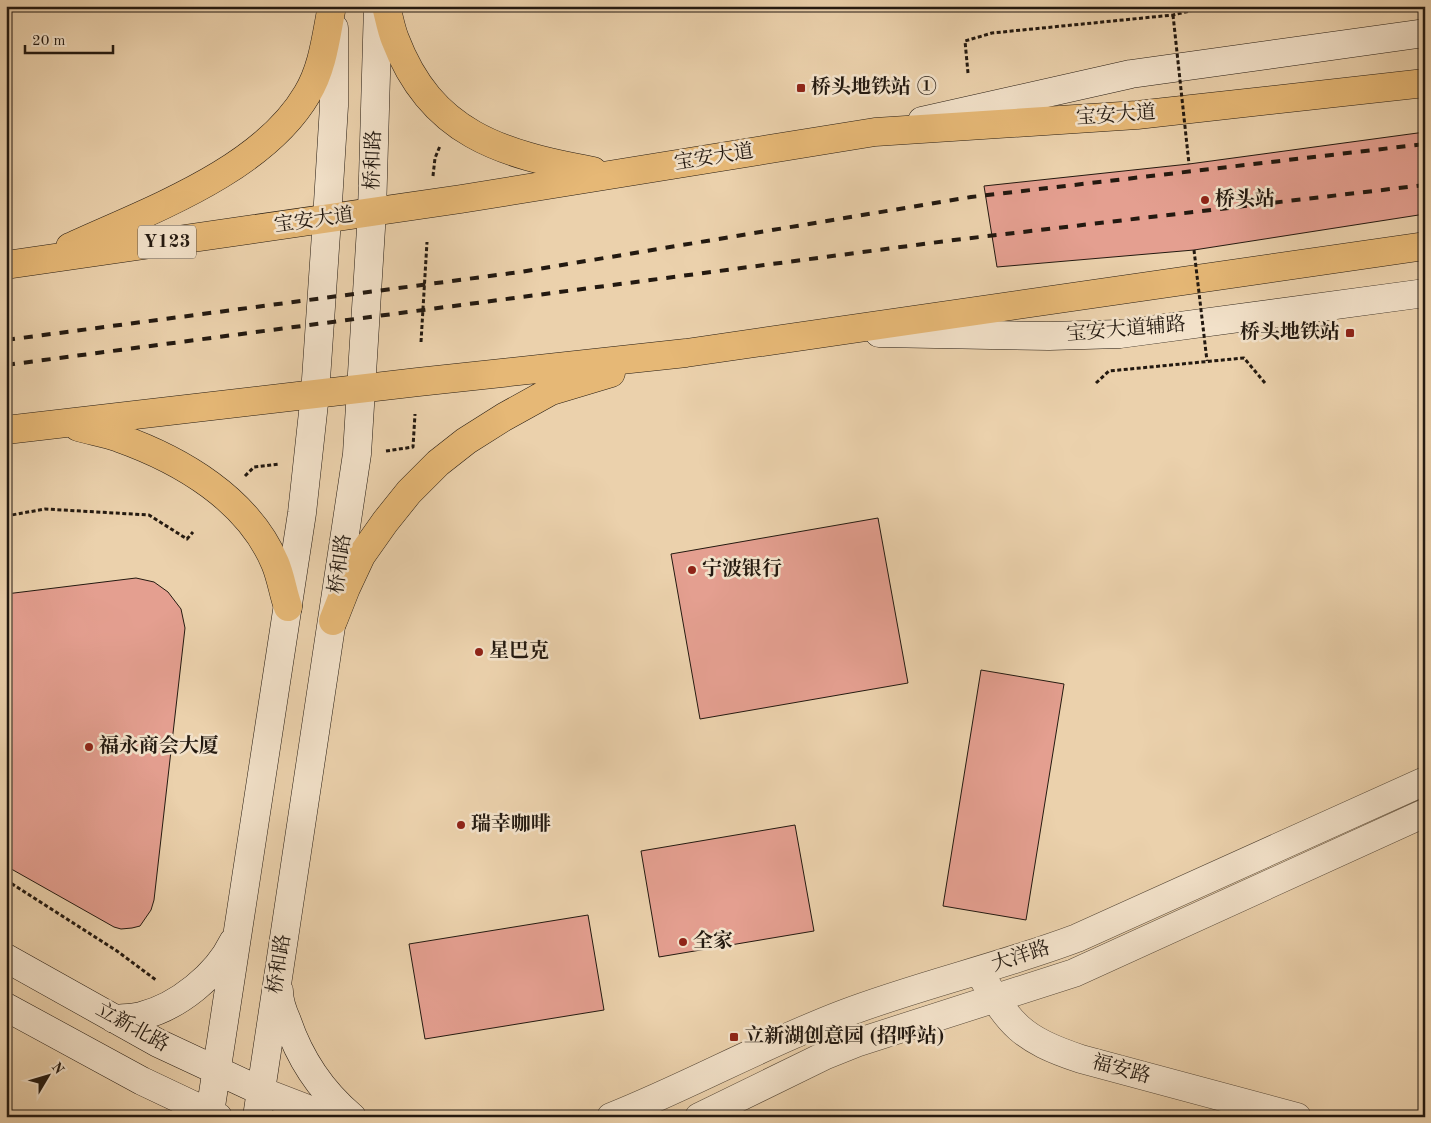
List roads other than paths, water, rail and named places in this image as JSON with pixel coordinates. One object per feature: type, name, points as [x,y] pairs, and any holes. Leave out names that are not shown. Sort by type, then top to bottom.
[{"type":"main road","points":[[214,1115],[216,1071],[302,514],[315,394],[334,106],[333,6]]},
{"type":"main road","points":[[42,260],[181,196],[231,168],[261,146],[285,124],[308,94],[321,64],[333,6]]},
{"type":"main road","name":"桥和路","points":[[259,1104],[357,454],[372,212],[378,6]]},
{"type":"main road","points":[[386,6],[394,39],[411,73],[429,100],[452,121],[480,138],[516,153],[558,164],[614,174]]},
{"type":"main road","points":[[875,132],[1131,74],[1425,33]]},
{"type":"main road","name":"宝安大道","points":[[6,265],[327,219],[875,132],[1137,115],[1425,83]]},
{"type":"main road","points":[[6,430],[362,388],[686,353],[1425,246]]},
{"type":"main road","name":"宝安大道辅路","points":[[825,332],[1049,336],[1120,334],[1425,293]]},
{"type":"main road","points":[[333,621],[361,556],[385,522],[409,492],[433,468],[466,441],[551,391],[686,353]]},
{"type":"main road","points":[[62,423],[117,437],[165,457],[207,482],[236,508],[258,533],[275,564],[288,607]]},
{"type":"main road","name":"大洋路","points":[[611,1117],[835,1017],[1077,938],[1425,781]]},
{"type":"main road","name":"大洋路","points":[[699,1117],[826,1055],[889,1031],[1074,973],[1425,813]]},
{"type":"main road","points":[[114,1018],[130,1018],[147,1014],[167,1006],[180,998],[206,978],[229,950],[237,934]]},
{"type":"main road","name":"立新北路","points":[[6,958],[158,1043],[216,1071],[259,1104]]},
{"type":"main road","name":"福安路","points":[[980,971],[995,999],[1019,1029],[1035,1041],[1053,1050],[1297,1117]]},
{"type":"main road","points":[[278,977],[279,996],[284,1014],[300,1052],[330,1096],[352,1117]]},
{"type":"main road","name":"立新北路","points":[[6,1007],[142,1081],[214,1115]]},
{"type":"main road","points":[[259,1104],[313,1111],[335,1117]]},
{"type":"railway","points":[[6,340],[520,272],[971,197],[1425,144]]},
{"type":"railway","points":[[6,365],[954,240],[1425,185]]},
{"type":"place","name":"桥头地铁站 ①","points":[[801,88]]},
{"type":"place","name":"桥头站","points":[[1205,200]]},
{"type":"place","name":"桥头地铁站","points":[[1350,333]]},
{"type":"place","name":"宁波银行","points":[[692,570]]},
{"type":"place","name":"星巴克","points":[[479,652]]},
{"type":"place","name":"福永商会大厦","points":[[89,747]]},
{"type":"place","name":"瑞幸咖啡","points":[[461,825]]},
{"type":"place","name":"全家","points":[[683,942]]},
{"type":"place","name":"立新湖创意园 (招呼站)","points":[[734,1037]]}]
